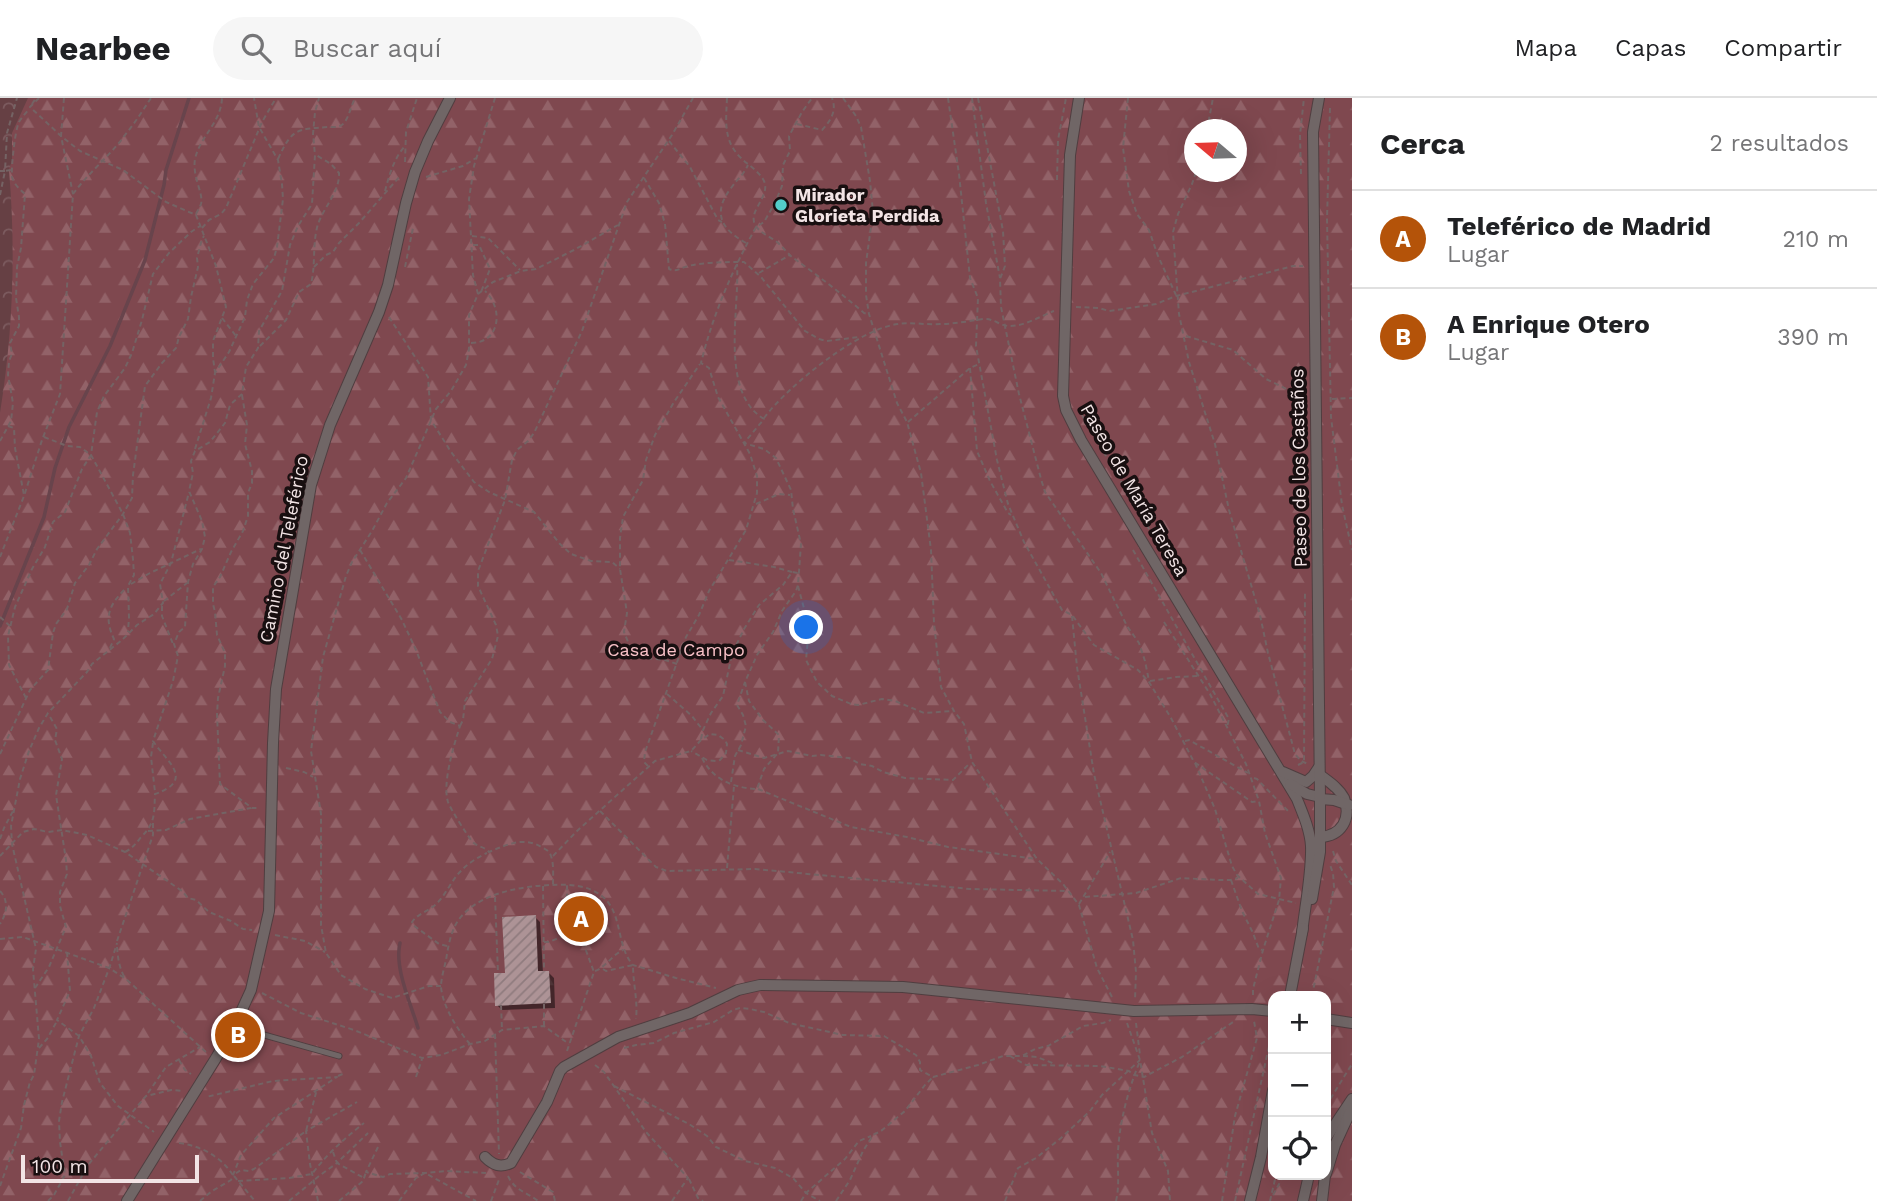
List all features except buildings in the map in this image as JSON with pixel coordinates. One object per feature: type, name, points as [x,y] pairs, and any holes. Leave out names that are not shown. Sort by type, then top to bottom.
[{"type":"street","name":"Camino del Teleférico","points":[[127,1201],[216,1058],[235,1025],[250,990],[269,911],[276,689],[315,470],[330,425],[379,312],[415,172],[450,98]]},
{"type":"street","name":"Paseo de María Teresa","points":[[1079,98],[1070,155],[1063,396],[1066,410],[1081,440],[1290,784],[1304,818],[1319,837]]},
{"type":"street","name":"Paseo de los Castaños","points":[[1319,837],[1313,132],[1325,99]]},
{"type":"street","points":[[1281,770],[1306,782],[1320,768],[1349,805]]},
{"type":"street","points":[[1290,784],[1307,794],[1349,805]]},
{"type":"street","points":[[1319,837],[1336,834],[1344,825],[1349,805]]},
{"type":"street","points":[[1301,933],[1312,900],[1320,852],[1319,837]]},
{"type":"street","points":[[1291,991],[1311,861],[1319,837]]},
{"type":"street","points":[[485,1157],[493,1164],[504,1167],[547,1102],[561,1071],[583,1056],[618,1037],[690,1013],[744,988],[760,985],[903,987],[1120,1013],[1268,1011]]},
{"type":"street","points":[[1331,1020],[1352,1024]]},
{"type":"street","points":[[1331,1131],[1352,1099]]},
{"type":"street","points":[[1331,1159],[1352,1108]]},
{"type":"street","points":[[1250,1201],[1268,1117]]},
{"type":"street","points":[[1303,1201],[1308,1180]]},
{"type":"street","points":[[1322,1201],[1325,1180]]},
{"type":"lane","points":[[235,1025],[339,1056]]},
{"type":"lane","points":[[561,1071],[564,1058]]},
{"type":"path","points":[[0,195],[5,171],[7,133],[17,98]]},
{"type":"path","points":[[0,441],[11,421],[13,403],[8,376],[12,354],[10,343],[19,326],[17,267],[25,194],[13,180],[12,169],[19,122],[37,98]]},
{"type":"path","points":[[0,557],[60,394],[73,194],[61,136],[64,98]]},
{"type":"path","points":[[73,194],[88,174],[125,136],[151,98]]},
{"type":"path","points":[[195,215],[202,199],[195,177],[195,162],[201,143],[217,119],[222,98]]},
{"type":"path","points":[[215,373],[237,337],[253,284],[270,263],[278,247],[283,199],[278,160],[259,127],[254,98]]},
{"type":"path","points":[[26,699],[9,664],[8,636],[15,607],[45,547],[53,522],[65,512],[82,468],[91,455],[97,412],[104,396],[125,368],[132,353],[153,274],[189,233],[220,215],[226,208],[259,127],[276,98]]},
{"type":"path","points":[[258,348],[260,331],[282,291],[290,245],[312,204],[315,155],[313,129],[319,98]]},
{"type":"path","points":[[278,160],[285,143],[295,132],[339,127],[345,122],[355,98]]},
{"type":"path","points":[[314,267],[333,252],[407,169],[406,132],[417,98]]},
{"type":"path","points":[[479,293],[473,275],[469,200],[477,157],[495,98]]},
{"type":"path","points":[[489,852],[486,848],[472,843],[449,804],[447,793],[450,761],[463,720],[465,701],[492,659],[497,642],[496,625],[478,586],[478,571],[505,500],[512,460],[517,450],[528,442],[534,433],[582,331],[627,202],[693,98]]},
{"type":"path","points":[[727,98],[726,122],[729,141],[764,181],[763,197],[754,214],[756,228],[779,243],[789,255],[864,313],[869,314]]},
{"type":"path","points":[[677,664],[633,654],[624,632],[627,613],[620,569],[623,517],[643,480],[646,460],[655,435],[701,363],[712,323],[737,262],[756,228],[764,222],[775,203],[782,186],[783,165],[790,151],[789,136],[812,98]]},
{"type":"path","points":[[797,123],[822,130],[834,111],[832,98]]},
{"type":"path","points":[[844,98],[861,127],[870,181],[873,212],[866,263],[869,314],[897,403],[907,422],[923,485],[931,550],[934,623],[941,687],[964,723],[972,762],[1037,859],[1063,884],[1079,905],[1097,968],[1128,1025],[1140,1060],[1152,1133],[1168,1171],[1170,1201]]},
{"type":"path","points":[[948,98],[970,278],[978,298],[976,346],[979,364],[1008,504],[1024,542],[1062,610],[1072,615],[1094,645],[1138,670],[1149,682],[1185,741],[1215,809],[1232,866],[1239,877],[1258,894],[1306,904]]},
{"type":"path","points":[[972,98],[986,203],[1000,279],[1001,307],[1019,394],[1045,492],[1101,573],[1127,626],[1139,643],[1149,682]]},
{"type":"path","points":[[978,98],[1003,231],[1005,267],[1000,279]]},
{"type":"path","points":[[1057,178],[1058,140],[1066,98]]},
{"type":"path","points":[[1128,98],[1124,148],[1129,191],[1137,214],[1149,229],[1176,296]]},
{"type":"path","points":[[1209,119],[1213,98]]},
{"type":"path","points":[[1325,99],[1330,399],[1334,454],[1352,550]]},
{"type":"path","points":[[30,107],[80,151],[123,170],[166,202],[195,215],[216,266],[226,307],[214,341],[215,373],[211,398],[191,461],[193,473],[172,563],[160,584],[162,616],[178,656],[173,681],[153,741],[153,830],[109,968],[94,1008],[79,1036],[59,1121],[65,1175],[48,1201]]},
{"type":"path","points":[[668,141],[690,167],[718,220],[723,223]]},
{"type":"path","points":[[385,192],[389,174],[406,145]]},
{"type":"path","points":[[195,452],[210,442],[226,424],[230,405],[242,394],[246,367],[258,348],[286,320],[299,292],[311,284],[314,267],[313,242],[319,221],[340,182],[339,173],[331,164],[315,155]]},
{"type":"path","points":[[426,174],[425,177],[463,166],[477,157]]},
{"type":"path","points":[[747,244],[728,231],[723,223],[721,208],[733,185],[739,181],[749,164]]},
{"type":"path","points":[[0,171],[12,169]]},
{"type":"path","points":[[644,177],[659,203],[665,224],[669,269],[674,271],[701,264],[744,262],[781,300],[797,323],[813,336],[827,341],[860,337]]},
{"type":"path","points":[[1193,182],[1173,232],[1178,314],[1189,362],[1215,444],[1229,510],[1260,615],[1295,754],[1304,762],[1320,768]]},
{"type":"path","points":[[404,269],[414,222]]},
{"type":"path","points":[[479,293],[493,282],[521,271],[536,269],[619,224]]},
{"type":"path","points":[[0,754],[30,690],[48,670],[53,633],[67,609],[75,583],[132,498],[145,386],[176,348],[188,319],[198,267],[197,258],[204,236]]},
{"type":"path","points":[[471,236],[488,238],[521,271]]},
{"type":"path","points":[[441,986],[416,989],[392,998],[350,982],[341,975],[326,953],[321,925],[321,814],[311,751],[323,657],[346,576],[387,503],[406,478],[436,409],[452,391],[466,365],[469,315],[490,269],[479,245],[472,245]]},
{"type":"path","points":[[758,274],[789,255]]},
{"type":"path","points":[[737,262],[738,296],[734,344],[739,387],[752,412],[764,419]]},
{"type":"path","points":[[744,443],[776,402],[796,384],[860,337],[874,330],[897,324],[939,325],[976,320],[993,320],[1006,326],[1073,306],[1119,310],[1156,304],[1176,296],[1293,266],[1304,266]]},
{"type":"path","points":[[469,343],[487,339],[494,330],[496,309],[490,296],[484,291]]},
{"type":"path","points":[[384,322],[388,314],[428,377],[431,420],[474,482],[505,500],[534,512],[571,554],[591,561],[612,562],[620,569]]},
{"type":"path","points":[[222,318],[237,337]]},
{"type":"path","points":[[1185,336],[1233,350],[1266,379],[1307,400],[1352,398]]},
{"type":"path","points":[[648,766],[644,762],[645,752],[686,637],[709,591],[746,530],[755,504],[757,476],[744,443],[718,397],[709,368],[701,363]]},
{"type":"path","points":[[907,422],[970,368],[979,364]]},
{"type":"path","points":[[970,368],[979,457],[995,491],[1008,513],[1013,515]]},
{"type":"path","points":[[241,390],[247,425],[245,444],[252,471],[248,516],[243,531],[213,587],[213,604],[217,635],[225,653],[217,714],[220,784],[252,808]]},
{"type":"path","points":[[1077,407],[1168,561]]},
{"type":"path","points":[[8,426],[14,428],[24,496]]},
{"type":"path","points":[[43,437],[67,446],[80,447],[91,455],[123,514],[130,533],[134,559],[134,575],[128,586],[127,633]]},
{"type":"path","points":[[727,869],[735,755],[746,726],[737,705],[757,654],[796,591],[801,544],[791,495],[776,458],[764,449],[744,443]]},
{"type":"path","points":[[173,644],[178,632],[185,627],[188,582],[205,537],[205,529],[189,491]]},
{"type":"path","points":[[755,504],[779,494],[791,495]]},
{"type":"path","points":[[1128,542],[1229,719],[1227,727]]},
{"type":"path","points":[[109,649],[114,639],[108,626],[110,609],[128,586],[137,579],[202,549]]},
{"type":"path","points":[[360,549],[402,620],[439,712],[450,722],[460,726]]},
{"type":"path","points":[[728,560],[799,573]]},
{"type":"path","points":[[701,740],[703,730],[723,696],[732,654],[744,629],[759,605],[783,585],[792,572]]},
{"type":"path","points":[[0,1186],[21,1128],[24,1105],[34,1075],[39,1039],[33,969],[36,949],[12,844],[11,826],[20,779],[29,751],[48,713],[92,664],[127,633],[155,614],[163,603],[188,582]]},
{"type":"path","points":[[798,585],[809,627],[806,660],[817,681],[832,696],[858,705],[882,699],[895,701],[924,713],[954,711]]},
{"type":"path","points":[[1072,615],[1077,667],[1094,774],[1133,940],[1136,972],[1134,1011],[1140,1060],[1125,1101],[1118,1150],[1116,1201]]},
{"type":"path","points":[[0,617],[10,627]]},
{"type":"path","points":[[1164,622],[1199,676],[1250,772],[1265,833],[1281,878],[1279,900],[1253,989],[1252,1009],[1257,1038],[1235,1116],[1222,1201]]},
{"type":"path","points":[[1149,682],[1199,676]]},
{"type":"path","points":[[745,682],[749,701],[779,736],[778,753],[764,769],[757,789]]},
{"type":"path","points":[[666,694],[692,716],[703,730]]},
{"type":"path","points":[[35,989],[58,949],[66,927],[60,906],[60,892],[67,874],[56,795],[62,759],[55,740],[57,729],[48,713]]},
{"type":"path","points":[[552,857],[648,766],[662,758],[691,751],[701,740],[714,734],[722,737],[727,744],[726,753],[720,760],[711,761],[691,751]]},
{"type":"path","points":[[1185,741],[1189,740],[1250,772]]},
{"type":"path","points":[[153,741],[176,769],[173,784],[164,791],[155,793]]},
{"type":"path","points":[[738,750],[764,758],[788,751],[812,757],[821,755],[849,758],[905,778],[934,781],[953,780],[972,762]]},
{"type":"path","points":[[702,758],[718,778],[757,789],[851,827],[907,836],[948,847],[1037,859]]},
{"type":"path","points":[[1194,762],[1251,801],[1259,801]]},
{"type":"path","points":[[1294,766],[1304,762]]},
{"type":"path","points":[[281,768],[297,770],[314,777]]},
{"type":"path","points":[[1253,779],[1257,779],[1292,814],[1304,818]]},
{"type":"path","points":[[0,838],[16,808]]},
{"type":"path","points":[[148,831],[166,830],[190,819],[252,808],[272,808]]},
{"type":"path","points":[[600,811],[656,867],[667,871],[755,869],[970,889],[1068,891]]},
{"type":"path","points":[[125,852],[133,848],[153,822]]},
{"type":"path","points":[[0,856],[23,832],[34,829],[48,832],[62,830],[87,835],[125,852],[182,891],[188,898],[204,905],[209,912],[243,929],[305,942],[326,953]]},
{"type":"path","points":[[1319,837],[1352,886]]},
{"type":"path","points":[[448,946],[439,944],[412,922],[440,901],[461,869],[472,860],[508,844],[525,841],[544,849],[552,857],[553,885]]},
{"type":"path","points":[[1079,905],[1111,849]]},
{"type":"path","points":[[1313,991],[1334,887],[1329,860],[1324,852],[1320,852]]},
{"type":"path","points":[[1085,897],[1144,891],[1181,878],[1231,880],[1239,877]]},
{"type":"path","points":[[1231,880],[1258,948],[1263,950]]},
{"type":"path","points":[[564,1058],[594,972],[567,897],[567,884]]},
{"type":"path","points":[[470,1044],[460,1033],[450,1014],[441,986],[448,946],[456,924],[467,911],[485,898],[543,885],[567,884],[602,895],[613,911],[624,950],[633,965],[633,986],[638,1005],[635,1028],[639,1040],[636,1045]]},
{"type":"path","points":[[543,885],[544,971]]},
{"type":"path","points":[[0,891],[7,904],[0,923]]},
{"type":"path","points":[[495,896],[498,973]]},
{"type":"path","points":[[543,942],[578,930]]},
{"type":"path","points":[[0,939],[23,937],[109,968],[126,979],[216,1058]]},
{"type":"path","points":[[117,943],[118,961],[126,979]]},
{"type":"path","points":[[594,972],[624,950]]},
{"type":"path","points":[[38,1049],[47,1039],[69,991],[67,953]]},
{"type":"path","points":[[603,968],[606,971],[633,965],[724,990],[727,995]]},
{"type":"path","points":[[250,990],[264,993],[301,1013],[354,1030],[422,1058],[485,1041],[502,1030],[544,1026],[569,1044]]},
{"type":"path","points":[[544,1003],[544,1026]]},
{"type":"path","points":[[501,1005],[502,1030]]},
{"type":"path","points":[[620,1049],[654,1043],[674,1033],[714,1021],[740,1008],[764,1012],[789,1023],[843,1035],[884,1036],[916,1055],[920,1070],[933,1077]]},
{"type":"path","points":[[1009,1056],[1026,1065],[1100,1066],[1129,1071],[1144,1077],[1182,1057],[1252,1009]]},
{"type":"path","points":[[1022,1056],[1048,1046],[1083,1026],[1103,1023],[1120,1013]]},
{"type":"path","points":[[57,1020],[79,1036],[91,1056],[100,1083],[118,1106],[166,1139],[208,1151],[255,1201]]},
{"type":"path","points":[[495,1034],[504,1167],[510,1182],[520,1192],[538,1201]]},
{"type":"path","points":[[68,1201],[88,1165],[146,1096],[166,1067],[201,1047]]},
{"type":"path","points":[[1235,1201],[1268,1051]]},
{"type":"path","points":[[583,1056],[604,1072],[646,1132],[688,1178],[698,1198],[703,1201]]},
{"type":"path","points":[[801,1201],[806,1193],[845,1159],[859,1141],[881,1131],[905,1111],[933,1077],[1009,1056],[1037,1056],[1057,1065]]},
{"type":"path","points":[[416,1077],[422,1058]]},
{"type":"path","points":[[178,1059],[185,1070],[202,1081]]},
{"type":"path","points":[[1005,1201],[1018,1168],[1061,1138],[1140,1060]]},
{"type":"path","points":[[1331,1097],[1352,1064]]},
{"type":"path","points":[[200,1201],[231,1180],[247,1147],[271,1121],[345,1073]]},
{"type":"path","points":[[146,1096],[171,1090],[211,1097],[273,1080],[337,1077]]},
{"type":"path","points":[[614,1086],[689,1124],[707,1136],[716,1147],[745,1161],[775,1168],[793,1178],[806,1193],[820,1201]]},
{"type":"path","points":[[317,1089],[306,1131],[318,1201]]},
{"type":"path","points":[[233,1175],[241,1170],[254,1169],[306,1131],[357,1102]]},
{"type":"path","points":[[238,1181],[312,1174],[332,1151],[364,1123]]},
{"type":"path","points":[[289,1201],[337,1163],[368,1133]]},
{"type":"path","points":[[836,1201],[873,1135]]},
{"type":"path","points":[[339,1201],[363,1181],[377,1147]]},
{"type":"path","points":[[332,1151],[337,1163],[364,1178]]},
{"type":"path","points":[[491,1201],[504,1167]]},
{"type":"path","points":[[366,1172],[383,1177],[390,1174],[446,1171],[473,1173],[504,1167],[523,1174],[553,1192],[555,1201]]},
{"type":"path","points":[[399,1201],[416,1178],[425,1173]]},
{"type":"path","points":[[425,1173],[476,1201]]},
{"type":"path","points":[[673,1201],[688,1178]]},
{"type":"path","points":[[1271,1201],[1275,1180]]},
{"type":"path","points":[[1271,1201],[1281,1180]]},
{"type":"path","points":[[1273,1188],[1273,1195]]},
{"type":"green space","name":"Casa de Campo","points":[[0,98],[1352,98],[1352,1201],[0,1201]]},
{"type":"green space","points":[[0,98],[28,98],[12,133],[12,160],[9,170],[12,292],[0,413]]},
{"type":"waterway","points":[[0,626],[44,517],[55,468],[69,427],[110,346],[145,260],[166,170],[189,98]]},
{"type":"waterway","points":[[400,943],[401,975],[418,1028]]},
{"type":"place","name":"Mirador Glorieta Perdida","points":[[781,205]]},
{"type":"place","name":"Teleférico de Madrid","points":[[581,919]]},
{"type":"place","name":"A Enrique Otero","points":[[238,1035]]}]
